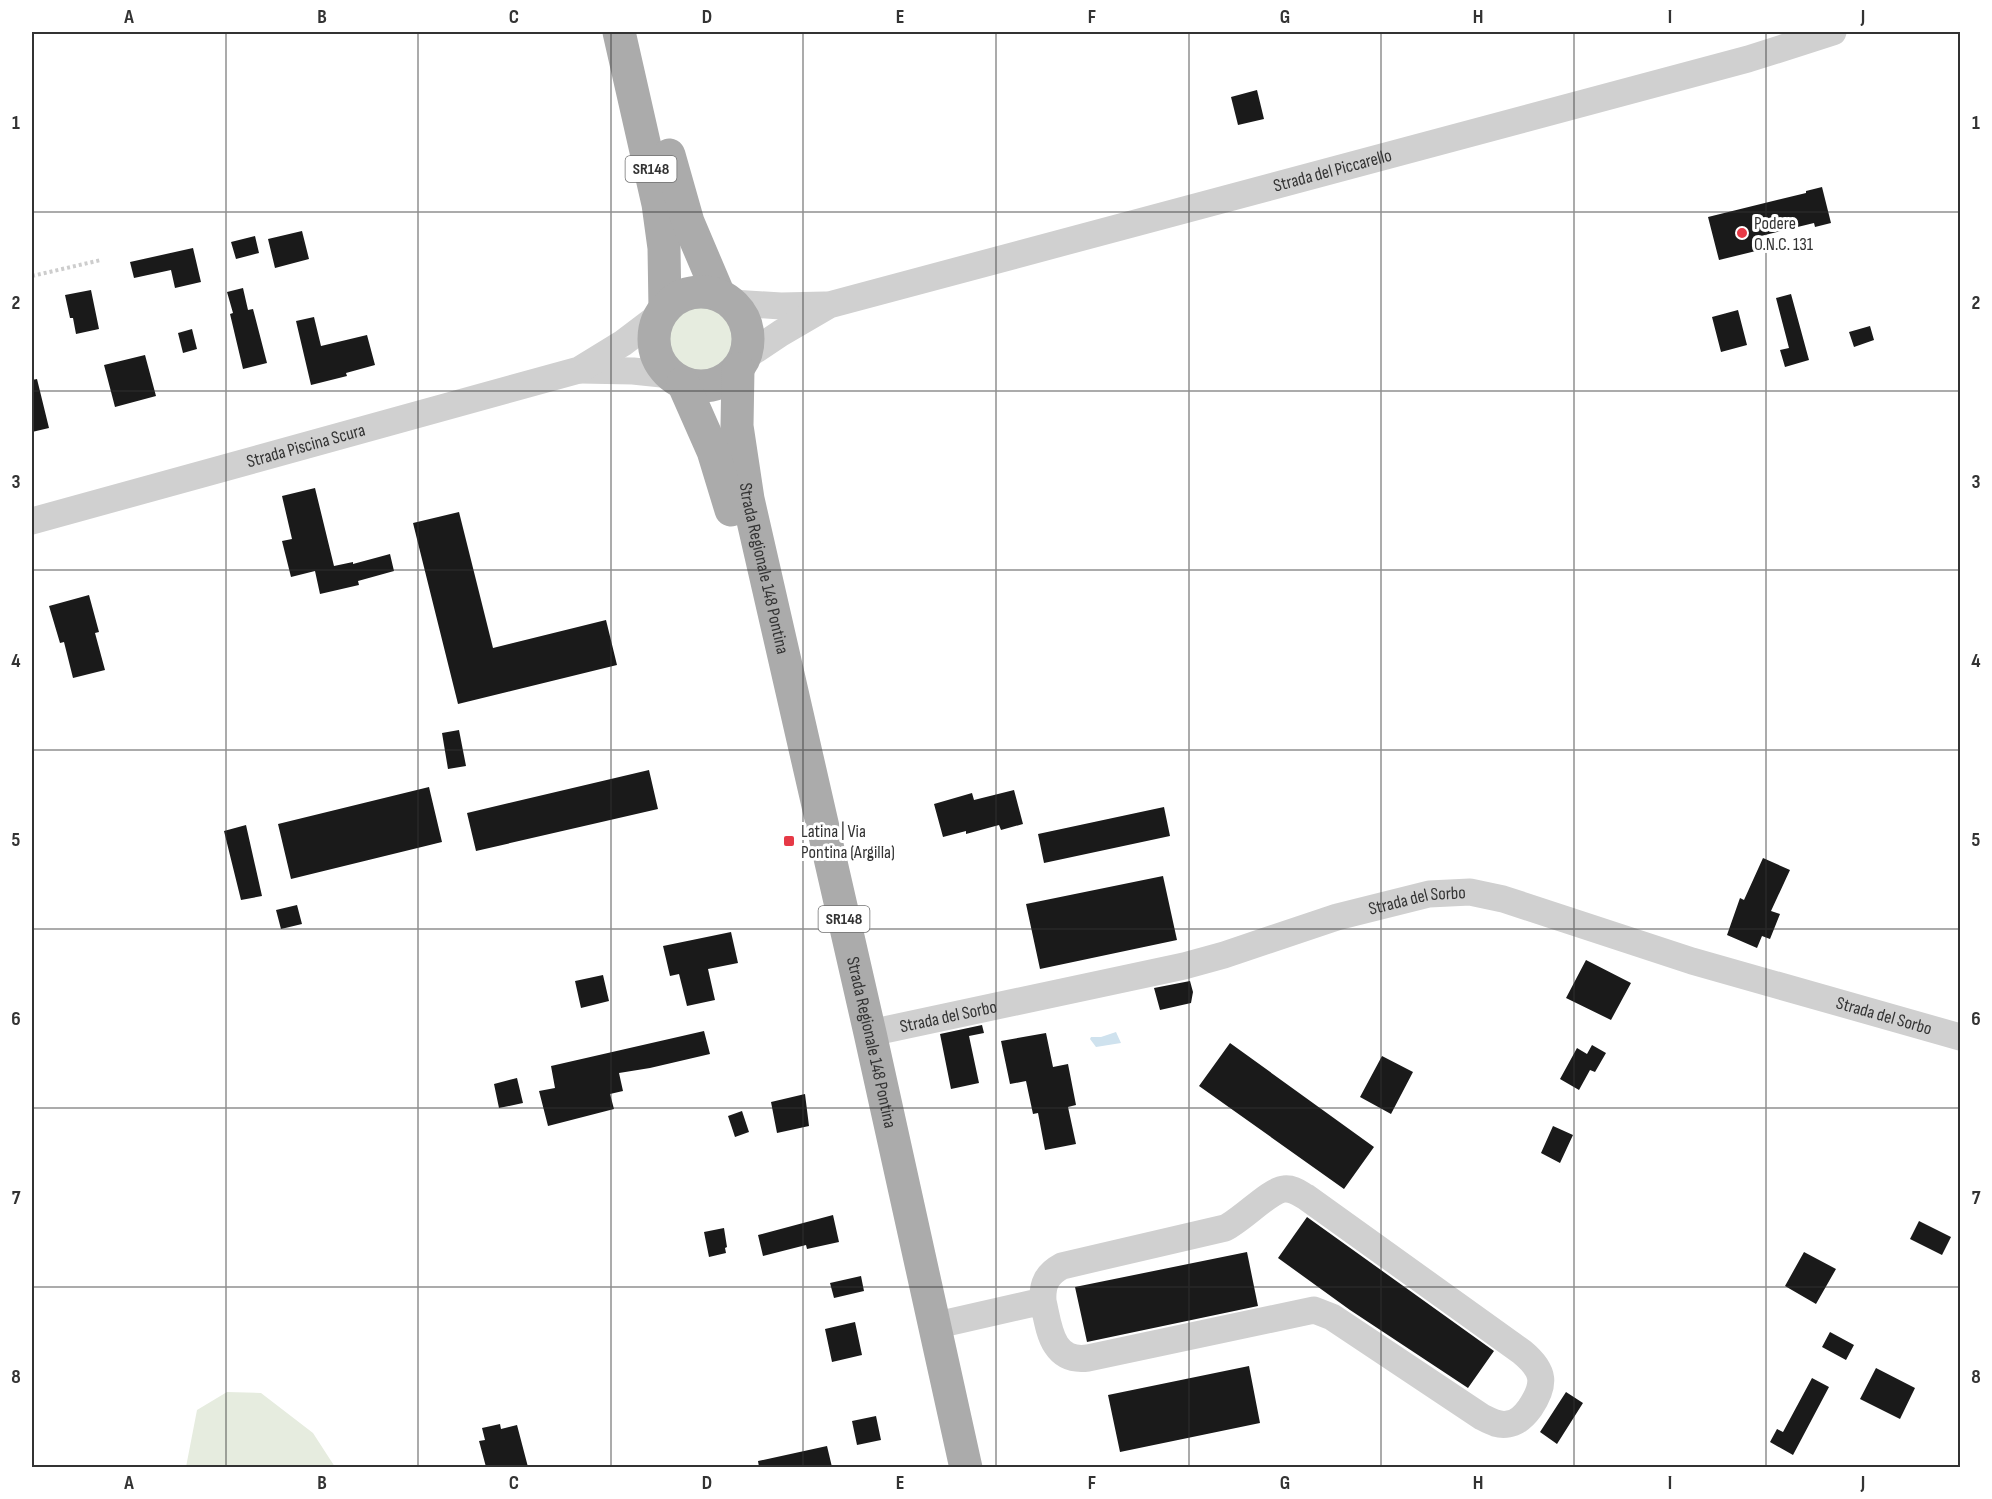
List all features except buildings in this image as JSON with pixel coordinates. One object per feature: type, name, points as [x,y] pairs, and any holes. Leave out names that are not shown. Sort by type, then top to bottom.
[{"type":"main road","name":"Strada Regionale 148 Pontina","points":[[619,32],[658,204],[664,248],[662,311],[654,335],[655,350],[661,364],[677,379],[710,443],[728,497],[945,1467]]},
{"type":"main road","name":"Strada Regionale 148 Pontina","points":[[643,32],[679,191],[695,240],[725,299],[741,314],[747,327],[748,342],[741,363],[737,426],[745,484],[966,1467]]},
{"type":"main road","points":[[662,311],[676,298],[690,292],[704,291],[725,299]]},
{"type":"main road","points":[[677,379],[698,386],[713,385],[726,379],[741,363]]},
{"type":"street","name":"Strada del Piccarello","points":[[725,299],[781,306],[829,305],[1748,59],[1833,32]]},
{"type":"street","name":"Strada del Piccarello","points":[[741,363],[781,333],[829,305]]},
{"type":"street","name":"Strada Piscina Scura","points":[[32,520],[579,370],[623,343],[662,311]]},
{"type":"street","name":"Strada Piscina Scura","points":[[579,370],[633,371],[677,379]]},
{"type":"street","name":"Strada del Sorbo","points":[[870,1033],[1196,963],[1337,917],[1429,894],[1458,891],[1503,899],[1692,961],[1960,1037]]},
{"type":"street","points":[[1291,1189],[1306,1197],[1522,1352],[1539,1372],[1541,1389],[1525,1414],[1509,1424],[1499,1425],[1482,1417],[1332,1317],[1314,1310],[1088,1358],[1074,1358],[1061,1351],[1052,1339],[1043,1301],[1044,1283],[1048,1276],[1062,1266],[1225,1228],[1240,1220],[1271,1194],[1278,1190],[1291,1189]]},
{"type":"street","points":[[933,1326],[1043,1301]]},
{"type":"path","points":[[32,276],[101,260]]},
{"type":"shaded area","points":[[700,300],[715,303],[732,317],[739,339],[736,354],[722,371],[700,378],[685,375],[668,361],[661,339],[664,324],[678,307]]},
{"type":"shaded area","points":[[227,1392],[261,1393],[313,1433],[335,1467],[186,1467],[197,1410]]},
{"type":"water","points":[[1116,1032],[1121,1043],[1096,1047],[1090,1039],[1091,1037],[1101,1037]]},
{"type":"place","name":"Podere O.N.C. 131","points":[[1742,233]]},
{"type":"place","name":"Latina | Via Pontina (Argilla)","points":[[789,841]]}]
